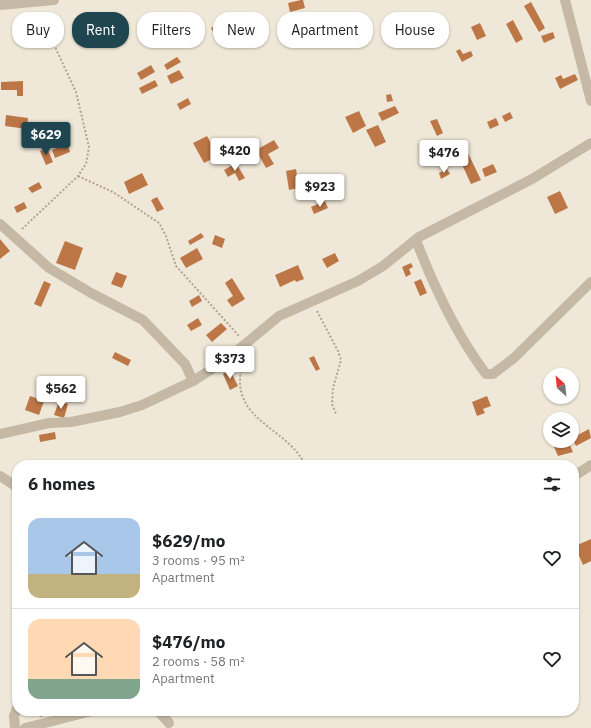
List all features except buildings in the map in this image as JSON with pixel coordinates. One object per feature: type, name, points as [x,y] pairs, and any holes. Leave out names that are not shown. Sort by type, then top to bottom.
[{"type":"street","points":[[0,4],[51,0]]},
{"type":"street","points":[[565,0],[591,101]]},
{"type":"street","points":[[0,434],[120,412],[142,405],[193,380],[214,369],[247,344],[279,316],[311,301],[334,293],[364,278],[383,266],[416,240],[532,178],[591,143]]},
{"type":"street","points":[[0,224],[49,268],[91,293],[143,320],[185,364],[193,380]]},
{"type":"street","points":[[416,240],[437,294],[486,374],[493,374],[514,358],[591,282]]},
{"type":"street","points":[[579,473],[591,465]]},
{"type":"street","points":[[0,476],[12,484]]},
{"type":"street","points":[[14,716],[15,728]]},
{"type":"street","points":[[25,728],[72,716]]},
{"type":"street","points":[[163,716],[169,723]]},
{"type":"path","points":[[13,236],[28,224],[78,176],[86,164],[89,147],[76,92],[56,49],[51,0]]},
{"type":"path","points":[[78,176],[113,192],[159,223],[166,236],[176,266],[247,344],[240,380],[241,396],[257,418],[297,451],[302,460]]},
{"type":"path","points":[[311,301],[338,351],[341,360],[333,388],[332,404],[336,414]]}]
